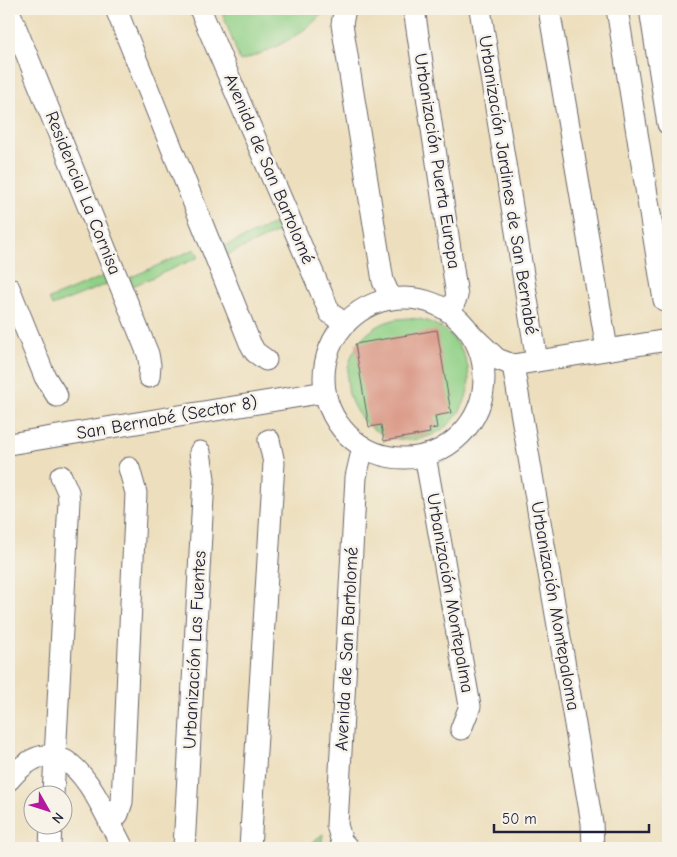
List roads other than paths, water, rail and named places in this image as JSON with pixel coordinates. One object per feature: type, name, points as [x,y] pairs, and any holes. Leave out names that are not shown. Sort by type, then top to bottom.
[{"type":"street","points":[[116,9],[250,344],[255,352],[266,360]]},
{"type":"street","name":"Avenida de San Bartolomé","points":[[200,9],[330,312],[345,324]]},
{"type":"street","points":[[345,9],[342,24],[343,34],[383,281],[391,299]]},
{"type":"street","name":"Urbanización Puerta Europa","points":[[414,9],[457,296],[450,312]]},
{"type":"street","name":"Urbanización Jardines de San Bernabé","points":[[480,9],[537,361]]},
{"type":"street","points":[[549,9],[607,349]]},
{"type":"street","points":[[617,9],[664,300]]},
{"type":"street","points":[[650,9],[668,118]]},
{"type":"street","name":"Residencial La Cornisa","points":[[9,12],[148,354],[150,365],[149,377]]},
{"type":"street","points":[[9,288],[45,377],[57,396]]},
{"type":"street","points":[[513,365],[490,389],[459,436],[447,446],[425,455],[402,458],[386,456],[363,447],[346,433],[336,421],[325,392],[326,360],[331,346],[345,324],[362,310],[375,303],[391,299],[422,300],[450,312],[496,358],[513,365],[668,340]]},
{"type":"street","points":[[472,335],[479,349],[484,372],[482,396],[477,410]]},
{"type":"street","name":"Urbanización Montepaloma","points":[[513,365],[592,823],[593,848]]},
{"type":"street","name":"San Bernabé (Sector 8)","points":[[9,444],[325,392]]},
{"type":"street","points":[[250,848],[274,463],[269,440]]},
{"type":"street","name":"Avenida de San Bartolomé","points":[[348,848],[342,842],[337,825],[356,477],[363,447]]},
{"type":"street","name":"Urbanización Las Fuentes","points":[[184,848],[204,479],[200,452]]},
{"type":"street","name":"Urbanización Montepalma","points":[[425,455],[470,706],[461,729]]},
{"type":"street","points":[[110,824],[118,814],[122,802],[136,493],[129,468]]},
{"type":"street","points":[[54,784],[69,501],[68,492],[61,476]]},
{"type":"street","points":[[9,780],[28,762],[39,757],[65,759],[83,774],[123,848]]},
{"type":"street","points":[[50,848],[51,834]]}]
